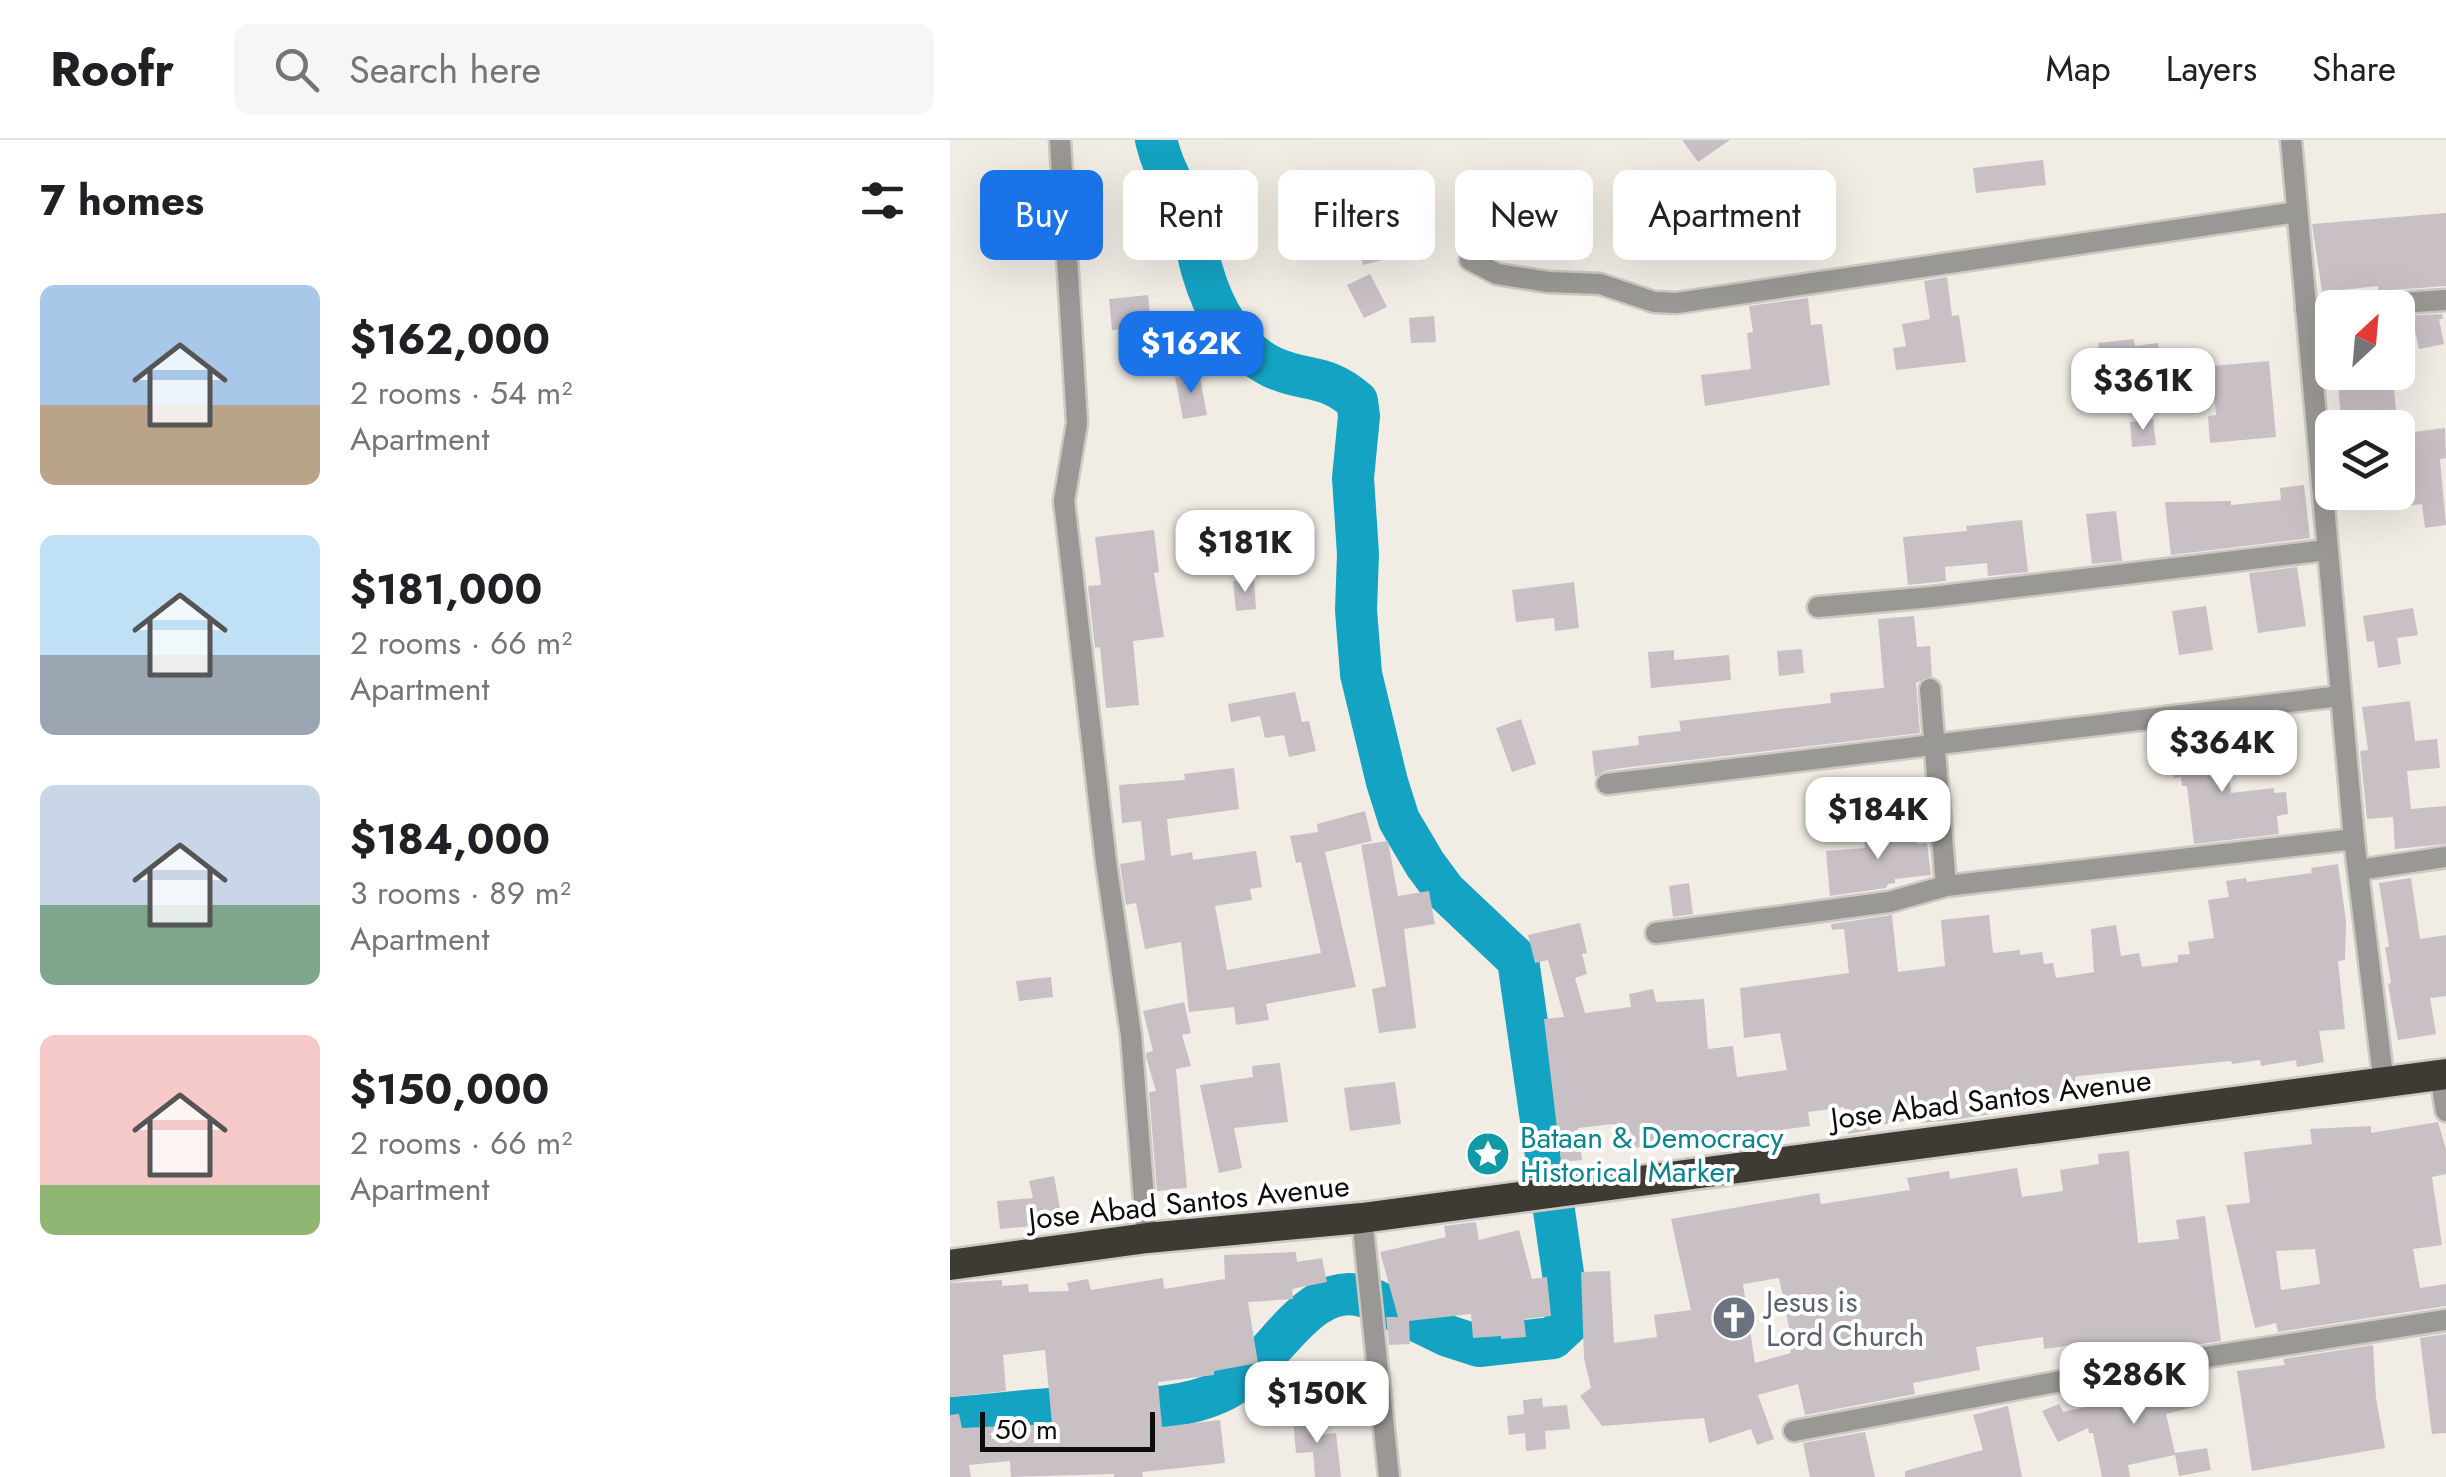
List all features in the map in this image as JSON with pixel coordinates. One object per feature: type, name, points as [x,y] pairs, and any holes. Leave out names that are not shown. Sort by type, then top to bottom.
[{"type":"highway","name":"Jose Abad Santos Avenue","points":[[950,1265],[1147,1238],[1362,1218],[2443,1075]]},
{"type":"street","points":[[1060,140],[1077,422],[1064,501],[1106,862],[1131,1035],[1147,1238]]},
{"type":"street","points":[[2291,140],[2340,696],[2384,1084]]},
{"type":"street","points":[[1470,260],[1497,274],[1548,282],[1600,284],[1654,302],[1676,303],[2297,212]]},
{"type":"street","points":[[2306,309],[2446,300]]},
{"type":"street","points":[[1818,608],[2327,550]]},
{"type":"street","points":[[1930,690],[1946,886]]},
{"type":"street","points":[[1607,784],[2340,696]]},
{"type":"street","points":[[1656,933],[1889,902],[1946,886],[2354,838]]},
{"type":"street","points":[[2359,870],[2446,857]]},
{"type":"street","points":[[2443,1075],[2446,1111]]},
{"type":"street","points":[[1362,1218],[1389,1477]]},
{"type":"street","points":[[1794,1431],[2114,1371],[2446,1320]]},
{"type":"building","points":[[1682,140],[1730,140],[1698,162]]},
{"type":"building","points":[[2043,160],[2046,185],[1976,193],[1973,168]]},
{"type":"building","points":[[2446,213],[2446,286],[2322,290],[2312,224]]},
{"type":"building","points":[[1370,274],[1387,307],[1364,318],[1347,285]]},
{"type":"building","points":[[1947,277],[1952,316],[1959,315],[1966,362],[1896,370],[1893,348],[1906,346],[1902,324],[1930,319],[1924,281]]},
{"type":"building","points":[[1148,295],[1151,326],[1112,330],[1109,299]]},
{"type":"building","points":[[1808,298],[1811,325],[1822,324],[1830,385],[1705,406],[1701,375],[1751,369],[1747,333],[1753,332],[1749,306]]},
{"type":"building","points":[[2442,314],[2443,319],[2439,319],[2444,344],[2419,349],[2415,315]]},
{"type":"building","points":[[1434,316],[1436,342],[1411,343],[1409,318]]},
{"type":"building","points":[[2134,339],[2135,346],[2158,343],[2163,383],[2143,385],[2142,378],[2103,383],[2098,343]]},
{"type":"building","points":[[2269,361],[2276,437],[2210,443],[2208,416],[2216,415],[2211,366]]},
{"type":"building","points":[[1199,373],[1207,415],[1183,419],[1175,377]]},
{"type":"building","points":[[2338,390],[2394,390],[2396,410],[2340,410]]},
{"type":"building","points":[[2153,419],[2156,445],[2132,447],[2130,422]]},
{"type":"building","points":[[2445,428],[2446,458],[2440,459],[2446,525],[2425,528],[2422,504],[2415,505],[2415,432]]},
{"type":"building","points":[[2304,485],[2310,538],[2171,555],[2165,502],[2231,501],[2231,505],[2281,500],[2280,488]]},
{"type":"building","points":[[2116,511],[2122,561],[2092,564],[2086,514]]},
{"type":"building","points":[[2022,520],[2028,572],[1988,576],[1987,563],[1945,567],[1946,581],[1908,585],[1903,537],[1967,531],[1966,526]]},
{"type":"building","points":[[1154,530],[1159,572],[1154,573],[1164,637],[1133,641],[1139,705],[1106,708],[1088,586],[1101,585],[1095,537]]},
{"type":"building","points":[[2297,567],[2306,626],[2258,633],[2249,573]]},
{"type":"building","points":[[1254,580],[1256,609],[1236,611],[1233,581]]},
{"type":"building","points":[[1574,582],[1579,628],[1555,631],[1554,618],[1516,622],[1512,590]]},
{"type":"building","points":[[2206,606],[2213,650],[2179,655],[2172,611]]},
{"type":"building","points":[[2413,608],[2418,635],[2397,638],[2401,664],[2378,668],[2374,641],[2367,642],[2363,616]]},
{"type":"building","points":[[1914,616],[1917,647],[1930,646],[1932,676],[1916,683],[1920,733],[1622,768],[1595,777],[1592,751],[1639,745],[1638,736],[1681,731],[1679,721],[1831,703],[1830,693],[1884,688],[1878,619]]},
{"type":"building","points":[[1802,649],[1804,673],[1779,676],[1777,651]]},
{"type":"building","points":[[1674,650],[1674,660],[1729,655],[1731,680],[1651,688],[1648,652]]},
{"type":"building","points":[[1295,692],[1302,722],[1309,721],[1316,751],[1289,757],[1284,735],[1265,738],[1260,716],[1231,722],[1228,704]]},
{"type":"building","points":[[2410,701],[2415,741],[2437,739],[2440,768],[2407,771],[2411,809],[2446,806],[2446,844],[2395,849],[2393,817],[2367,819],[2360,751],[2368,750],[2362,707]]},
{"type":"building","points":[[1521,719],[1536,764],[1512,772],[1496,728]]},
{"type":"building","points":[[2224,735],[2231,793],[2274,788],[2274,793],[2286,792],[2288,814],[2277,816],[2279,834],[2194,844],[2187,786],[2182,786],[2181,777],[2174,778],[2170,741]]},
{"type":"building","points":[[1234,768],[1239,809],[1167,819],[1171,856],[1192,852],[1193,860],[1256,851],[1262,887],[1250,889],[1252,900],[1215,906],[1227,970],[1321,953],[1301,862],[1296,863],[1290,836],[1318,832],[1317,824],[1365,811],[1372,841],[1325,852],[1356,987],[1266,1004],[1269,1020],[1236,1025],[1234,1007],[1189,1012],[1181,942],[1145,949],[1136,903],[1126,905],[1120,864],[1145,860],[1141,821],[1122,823],[1119,785],[1185,780],[1184,774]]},
{"type":"building","points":[[1915,825],[1917,844],[1927,843],[1931,875],[1895,879],[1886,888],[1830,896],[1826,851],[1865,848],[1864,836],[1875,835],[1874,829]]},
{"type":"building","points":[[1388,841],[1398,896],[1429,891],[1435,924],[1404,929],[1416,1028],[1379,1033],[1372,989],[1386,986],[1361,845]]},
{"type":"building","points":[[2338,864],[2346,921],[2345,960],[2338,961],[2345,1029],[2319,1031],[2324,1062],[2297,1067],[2296,1060],[2261,1066],[2260,1060],[2232,1064],[2231,1061],[2079,1076],[2075,1077],[2077,1095],[2047,1101],[2048,1105],[1953,1120],[1920,1123],[1920,1119],[1871,1126],[1871,1130],[1848,1134],[1844,1107],[1808,1112],[1810,1126],[1722,1138],[1723,1146],[1703,1149],[1683,1148],[1682,1141],[1634,1148],[1631,1132],[1617,1135],[1614,1124],[1578,1128],[1582,1160],[1561,1162],[1544,1019],[1564,1017],[1548,960],[1535,963],[1528,935],[1580,923],[1587,974],[1575,978],[1585,1013],[1631,1007],[1629,994],[1653,989],[1656,1002],[1704,999],[1708,1049],[1733,1046],[1737,1077],[1787,1070],[1780,1033],[1744,1038],[1740,988],[1849,973],[1844,929],[1832,930],[1831,924],[1892,915],[1898,972],[1945,966],[1941,920],[1989,915],[1993,953],[2042,952],[2044,964],[2053,963],[2056,978],[2094,972],[2091,929],[2116,925],[2121,956],[2139,953],[2142,967],[2178,962],[2178,955],[2190,954],[2188,942],[2214,938],[2208,900],[2229,897],[2226,881],[2312,873],[2311,868]]},
{"type":"building","points":[[2411,878],[2420,939],[2446,935],[2446,996],[2430,998],[2436,1034],[2398,1040],[2388,984],[2391,983],[2385,947],[2389,947],[2379,883]]},
{"type":"building","points":[[1689,883],[1693,914],[1673,917],[1669,886]]},
{"type":"building","points":[[1051,977],[1053,997],[1019,1001],[1016,981]]},
{"type":"building","points":[[1184,1002],[1191,1033],[1182,1035],[1191,1066],[1176,1069],[1187,1188],[1157,1191],[1149,1092],[1156,1091],[1146,1057],[1146,1053],[1153,1051],[1143,1011]]},
{"type":"building","points":[[1280,1063],[1288,1122],[1234,1128],[1242,1168],[1219,1173],[1200,1085],[1253,1077],[1252,1066]]},
{"type":"building","points":[[1395,1082],[1401,1124],[1350,1131],[1344,1088]]},
{"type":"building","points":[[2438,1122],[2446,1149],[2446,1174],[2432,1177],[2442,1245],[2413,1249],[2420,1288],[2446,1284],[2446,1306],[2278,1332],[2276,1323],[2255,1328],[2226,1205],[2250,1203],[2244,1152],[2312,1144],[2310,1129],[2371,1126],[2371,1133]],"holes":[[[2315,1249],[2320,1284],[2281,1290],[2276,1251]]]},
{"type":"building","points":[[2129,1151],[2138,1243],[2179,1239],[2176,1220],[2205,1216],[2221,1341],[2123,1356],[2120,1342],[2089,1348],[2088,1343],[2044,1349],[2043,1337],[1976,1347],[1980,1370],[1913,1383],[1915,1394],[1805,1415],[1798,1384],[1758,1395],[1774,1439],[1757,1445],[1751,1429],[1709,1443],[1704,1418],[1602,1426],[1580,1396],[1591,1388],[1584,1358],[1581,1272],[1610,1271],[1614,1343],[1657,1337],[1654,1315],[1691,1310],[1671,1219],[1819,1193],[1821,1204],[1910,1190],[1907,1178],[1949,1171],[1950,1179],[2017,1168],[2022,1197],[2063,1191],[2060,1170],[2099,1164],[2098,1154]],"holes":[[[1779,1278],[1791,1353],[1755,1363],[1743,1284]]]},
{"type":"building","points":[[1054,1176],[1061,1214],[1032,1220],[1032,1226],[1000,1229],[997,1201],[1033,1198],[1029,1181]]},
{"type":"building","points":[[1476,1222],[1479,1240],[1519,1230],[1532,1279],[1547,1277],[1551,1316],[1524,1319],[1526,1337],[1501,1339],[1473,1338],[1471,1314],[1409,1321],[1410,1344],[1389,1345],[1386,1317],[1398,1317],[1380,1252],[1446,1237],[1444,1226]]},
{"type":"building","points":[[1296,1252],[1297,1262],[1322,1258],[1327,1282],[1292,1289],[1293,1299],[1248,1302],[1258,1363],[1214,1371],[1214,1375],[1158,1382],[1162,1427],[1220,1420],[1225,1463],[1142,1472],[1143,1477],[1011,1477],[1010,1461],[969,1465],[971,1477],[950,1477],[950,1415],[959,1414],[962,1428],[1052,1424],[1045,1350],[1003,1355],[1006,1391],[950,1397],[950,1283],[1002,1280],[1002,1286],[1028,1284],[1029,1292],[1069,1291],[1067,1283],[1088,1279],[1091,1290],[1163,1278],[1164,1289],[1225,1279],[1224,1255]]},
{"type":"building","points":[[2446,1334],[2446,1433],[2432,1434],[2420,1338]]},
{"type":"building","points":[[2373,1345],[2376,1398],[2385,1448],[2252,1471],[2237,1371],[2285,1365],[2283,1359]]},
{"type":"building","points":[[2189,1374],[2197,1406],[2166,1414],[2175,1453],[2207,1448],[2211,1470],[2179,1476],[2175,1455],[2128,1465],[2130,1477],[2102,1477],[2093,1433],[2088,1428],[2058,1442],[2042,1411],[2059,1404],[2063,1412],[2142,1395],[2139,1381]]},
{"type":"building","points":[[1542,1398],[1543,1407],[1567,1405],[1570,1429],[1545,1431],[1546,1449],[1526,1451],[1525,1433],[1509,1435],[1507,1416],[1524,1414],[1523,1400]]},
{"type":"building","points":[[2008,1406],[2022,1477],[1905,1477],[1905,1471],[1983,1450],[1973,1415]]},
{"type":"building","points":[[1317,1415],[1319,1435],[1336,1433],[1341,1477],[1315,1477],[1313,1452],[1296,1453],[1293,1418]]},
{"type":"building","points":[[1865,1432],[1875,1477],[1810,1477],[1803,1443]]},
{"type":"waterway","points":[[1156,140],[1189,218],[1212,299],[1236,339],[1272,367],[1324,382],[1357,401],[1353,478],[1361,674],[1387,782],[1399,820],[1425,864],[1445,891],[1518,960],[1570,1322],[1553,1338],[1479,1346],[1448,1336],[1374,1300]]},
{"type":"waterway","points":[[950,1418],[1050,1409],[1162,1407],[1205,1398],[1243,1377],[1308,1311],[1345,1294],[1366,1297]]},
{"type":"place","name":"Bataan & Democracy Historical Marker","points":[[1488,1154]]},
{"type":"place","name":"Jesus is Lord Church","points":[[1734,1318]]}]
